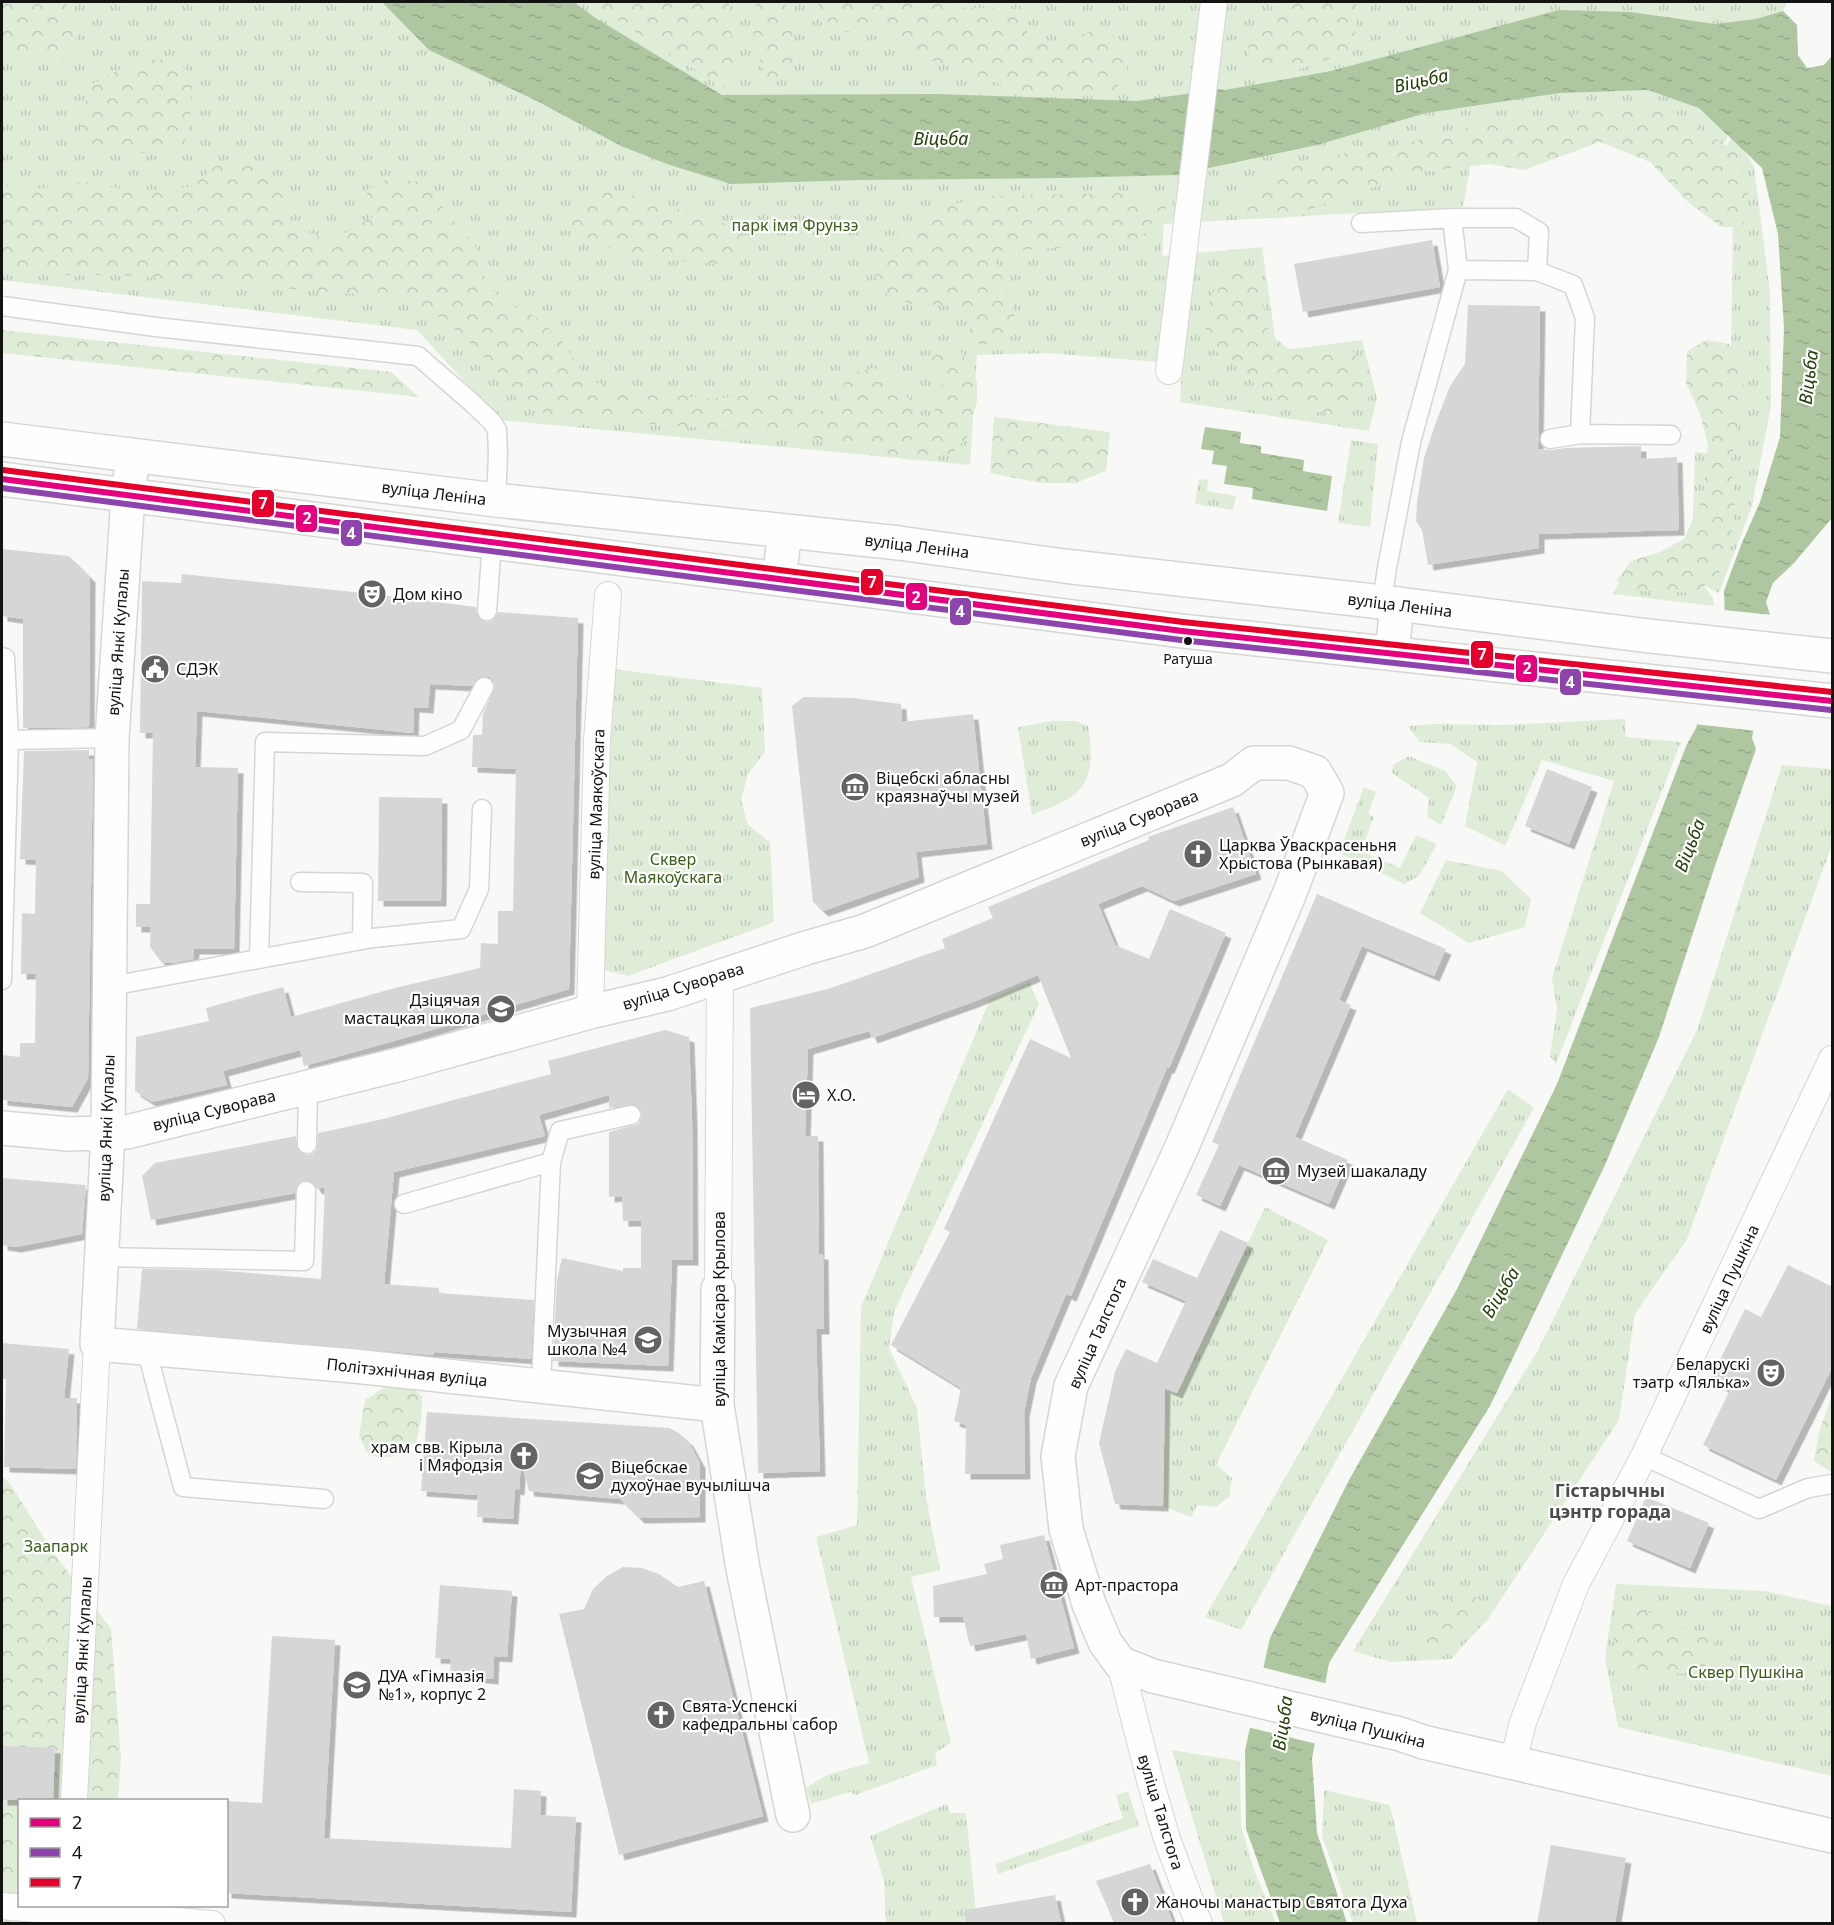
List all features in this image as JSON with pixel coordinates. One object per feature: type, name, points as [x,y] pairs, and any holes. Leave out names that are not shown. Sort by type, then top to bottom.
[{"type":"street","points":[[1169,371],[1214,2]]},
{"type":"street","name":"вуліца Леніна","points":[[2,439],[496,500],[899,543],[1064,566],[1833,656]]},
{"type":"street","name":"вуліца Янкі Купалы","points":[[74,1799],[108,1133],[112,738],[128,496],[133,456]]},
{"type":"street","points":[[2,479],[1171,629],[1833,700]]},
{"type":"street","points":[[779,579],[785,531]]},
{"type":"street","name":"вуліца Маякоўскага","points":[[590,1012],[597,741],[608,595]]},
{"type":"street","points":[[1390,603],[1392,653]]},
{"type":"street","name":"вуліца Суворава","points":[[2,1128],[69,1134],[127,1132],[401,1064],[590,1012],[667,994],[865,931],[1232,780],[1254,763],[1289,764],[1315,772],[1327,794]]},
{"type":"street","name":"вуліца Талстога","points":[[1199,1923],[1167,1839],[1120,1664],[1105,1642],[1089,1604],[1066,1529],[1058,1456],[1071,1386],[1181,1149],[1289,895],[1327,794]]},
{"type":"street","name":"вуліца Камісара Крылова","points":[[720,976],[717,1405],[743,1569],[793,1815]]},
{"type":"street","name":"вуліца Пушкіна","points":[[1513,1762],[1523,1722],[1576,1584],[1644,1456],[1833,1059]]},
{"type":"street","name":"Політэхнічная вуліца","points":[[97,1344],[354,1366],[717,1405]]},
{"type":"street","name":"вуліца Пушкіна","points":[[1120,1664],[1153,1676],[1400,1734],[1423,1742],[1833,1836]]},
{"type":"street","points":[[2,1906],[212,1923]]},
{"type":"lane","points":[[1390,603],[1387,568],[1411,442],[1458,270],[1452,218]]},
{"type":"lane","points":[[1361,222],[1516,218],[1539,232],[1537,271]]},
{"type":"lane","points":[[1458,270],[1537,271],[1573,285],[1585,318],[1580,434]]},
{"type":"lane","points":[[2,306],[156,327],[417,356],[477,408],[497,430],[496,500]]},
{"type":"lane","points":[[1550,439],[1580,434],[1671,435]]},
{"type":"lane","points":[[487,611],[492,542]]},
{"type":"lane","points":[[2,657],[5,658],[2,980]]},
{"type":"lane","points":[[259,959],[265,742],[425,746],[461,730],[484,687]]},
{"type":"lane","points":[[5,741],[112,738]]},
{"type":"lane","points":[[109,984],[127,983],[362,940],[461,929],[479,889],[482,809]]},
{"type":"lane","points":[[300,882],[363,883],[362,940]]},
{"type":"lane","points":[[307,1144],[308,1087]]},
{"type":"lane","points":[[541,1385],[551,1162],[560,1131],[631,1115]]},
{"type":"lane","points":[[404,1204],[551,1162]]},
{"type":"lane","points":[[101,1257],[304,1261],[306,1191]]},
{"type":"lane","points":[[146,1348],[183,1487],[324,1499]]},
{"type":"lane","points":[[1644,1456],[1759,1509],[1808,1488],[1833,1484]]},
{"type":"green space","name":"парк імя Фрунзэ","points":[[2,2],[1787,2],[1714,167],[1733,134],[1754,166],[1770,293],[1771,406],[1752,506],[1719,593],[1703,585],[1713,598],[1714,606],[1613,594],[1625,571],[1692,545],[1695,452],[1723,455],[1730,436],[1733,211],[1627,108],[1476,134],[1463,207],[1164,224],[1162,256],[1262,247],[1277,351],[1362,340],[1377,398],[1369,431],[1180,402],[1182,364],[1047,353],[977,355],[970,465],[500,420],[417,330],[2,280]]},
{"type":"green space","points":[[2,2],[66,3],[78,45],[63,61],[2,54]]},
{"type":"green space","points":[[591,2],[729,2],[734,67],[724,88],[598,8]]},
{"type":"green space","points":[[756,2],[784,2],[792,29],[793,69],[768,85],[753,37]]},
{"type":"green space","points":[[819,2],[936,2],[949,7],[1020,9],[1028,35],[1055,46],[1100,27],[1128,44],[1127,73],[1110,96],[1036,97],[905,51],[880,31],[831,32],[815,16]]},
{"type":"green space","points":[[1279,2],[1356,2],[1357,23],[1350,52],[1294,71],[1256,72],[1248,64],[1249,34],[1264,30],[1275,5]]},
{"type":"green space","points":[[139,59],[179,60],[192,81],[191,111],[185,145],[146,153],[76,150],[89,86]]},
{"type":"green space","points":[[1629,103],[1669,109],[1739,154],[1748,190],[1743,227],[1721,227],[1688,202],[1650,162],[1600,142],[1524,170],[1490,164],[1418,172],[1284,218],[1248,217],[1243,195],[1277,172],[1335,155],[1399,145],[1495,121],[1550,119]]},
{"type":"green space","points":[[245,158],[255,160],[283,195],[287,216],[303,231],[333,240],[374,216],[366,190],[388,179],[421,182],[475,245],[485,280],[501,300],[537,318],[561,340],[587,379],[606,386],[710,399],[741,396],[763,389],[785,391],[805,406],[825,413],[838,400],[847,375],[873,368],[894,376],[902,386],[918,420],[932,420],[942,386],[929,361],[946,346],[961,352],[977,382],[977,401],[967,437],[952,454],[909,460],[869,449],[799,436],[557,416],[523,407],[498,372],[463,336],[430,310],[405,298],[116,275],[48,275],[2,270],[2,185],[36,189],[84,182],[132,191],[191,187],[216,166]]},
{"type":"green space","points":[[592,193],[627,193],[672,208],[709,215],[740,232],[743,245],[724,264],[628,254],[589,241],[570,225],[571,204]]},
{"type":"green space","points":[[1118,193],[1167,202],[1164,223],[1128,243],[992,252],[1008,292],[1018,331],[995,345],[972,343],[969,324],[953,306],[911,304],[876,289],[876,251],[898,237],[931,210],[985,196]]},
{"type":"green space","points":[[1242,267],[1261,293],[1269,333],[1292,352],[1329,348],[1352,351],[1369,369],[1369,401],[1340,416],[1303,409],[1264,395],[1245,373],[1222,357],[1205,338],[1209,301],[1224,270]]},
{"type":"green space","points":[[2,330],[391,372],[419,397],[2,353]]},
{"type":"green space","points":[[1707,340],[1729,344],[1744,365],[1743,393],[1731,461],[1735,509],[1728,554],[1719,573],[1696,593],[1627,590],[1617,580],[1631,561],[1660,552],[1684,539],[1703,498],[1708,445],[1700,414],[1686,383],[1687,351]]},
{"type":"green space","points":[[994,417],[1110,432],[1106,471],[1076,483],[1042,483],[990,473]]},
{"type":"green space","points":[[1351,440],[1378,444],[1370,527],[1338,523]]},
{"type":"green space","points":[[1199,479],[1208,480],[1207,491],[1236,496],[1233,510],[1195,504]]},
{"type":"green space","name":"Сквер Маякоўскага","points":[[597,667],[762,688],[765,752],[748,774],[741,800],[748,825],[770,842],[774,922],[628,976],[582,965]]},
{"type":"green space","points":[[1625,719],[1626,737],[1681,742],[1556,1064],[1550,1056],[1557,1009],[1552,978],[1614,781],[1542,760],[1505,846],[1465,826],[1477,762],[1450,744],[1420,742],[1408,726],[1503,725]]},
{"type":"green space","points":[[1051,721],[1076,721],[1088,726],[1090,765],[1079,791],[1062,802],[1032,815],[1018,727]]},
{"type":"green space","points":[[1409,756],[1445,771],[1457,786],[1441,825],[1427,817],[1429,798],[1392,773],[1393,765]]},
{"type":"green space","points":[[1782,765],[1832,769],[1832,845],[1687,1239],[1635,1314],[1619,1420],[1488,1619],[1451,1659],[1391,1662],[1353,1651],[1538,1350],[1697,1030]]},
{"type":"green space","points":[[1364,787],[1376,792],[1368,814],[1374,817],[1361,851],[1400,868],[1416,835],[1437,844],[1419,876],[1404,884],[1339,853]]},
{"type":"green space","points":[[1446,860],[1502,871],[1531,899],[1525,927],[1469,943],[1420,913]]},
{"type":"green space","points":[[1029,982],[1039,1004],[894,1312],[889,1348],[917,1408],[926,1497],[940,1570],[911,1577],[951,1743],[935,1753],[937,1765],[856,1795],[850,1792],[811,1804],[806,1788],[827,1775],[869,1763],[816,1537],[857,1525],[861,1307],[990,999]]},
{"type":"green space","points":[[1508,1089],[1534,1108],[1241,1630],[1205,1617]]},
{"type":"green space","points":[[1265,1207],[1328,1240],[1216,1465],[1232,1478],[1229,1497],[1216,1507],[1197,1505],[1191,1517],[1163,1506],[1165,1391],[1177,1393]]},
{"type":"green space","points":[[388,1385],[413,1387],[422,1397],[421,1421],[416,1442],[393,1457],[369,1456],[359,1436],[365,1400]]},
{"type":"green space","points":[[1832,1395],[1832,1469],[1830,1471],[1814,1461],[1819,1432]]},
{"type":"green space","name":"Заапарк","points":[[2,1476],[11,1485],[53,1552],[111,1629],[121,1759],[118,1799],[18,1799],[18,1907],[141,1923],[2,1923]]},
{"type":"green space","name":"Сквер Пушкіна","points":[[1616,1584],[1764,1591],[1832,1606],[1832,1776],[1618,1727],[1605,1657]]},
{"type":"green space","points":[[1472,1593],[1480,1601],[1461,1635],[1443,1653],[1421,1650],[1428,1620],[1445,1600]]},
{"type":"green space","points":[[1634,1606],[1714,1642],[1709,1664],[1688,1673],[1632,1676],[1615,1658],[1613,1634],[1620,1611]]},
{"type":"green space","points":[[1172,1750],[1240,1761],[1241,1826],[1253,1867],[1276,1923],[1224,1923]]},
{"type":"green space","points":[[1324,1790],[1390,1805],[1417,1923],[1353,1923],[1322,1836]]},
{"type":"green space","points":[[1128,1791],[1139,1826],[998,1874],[996,1864],[1123,1818],[1116,1795]]},
{"type":"green space","points":[[947,1804],[950,1813],[966,1813],[977,1923],[886,1923],[884,1881],[870,1836]]},
{"type":"water","name":"Віцьба","points":[[382,2],[574,2],[594,17],[722,95],[936,94],[1137,101],[1225,90],[1331,71],[1559,10],[1630,12],[1715,24],[1756,19],[1783,11],[1797,25],[1798,55],[1807,68],[1824,65],[1832,56],[1832,518],[1794,563],[1773,583],[1766,602],[1773,624],[1752,738],[1756,749],[1659,1037],[1605,1165],[1490,1406],[1329,1663],[1312,1759],[1317,1833],[1347,1923],[1280,1923],[1246,1829],[1245,1750],[1270,1638],[1349,1480],[1457,1289],[1557,1084],[1678,767],[1696,728],[1725,619],[1724,591],[1760,502],[1780,437],[1784,328],[1778,234],[1762,168],[1699,108],[1648,90],[1560,93],[1426,113],[1317,145],[1176,175],[731,184],[667,164],[621,146],[537,101],[429,50]]},
{"type":"water","points":[[1205,427],[1241,432],[1240,443],[1261,446],[1261,453],[1304,460],[1303,471],[1332,476],[1327,511],[1252,499],[1253,488],[1224,484],[1227,466],[1212,464],[1214,451],[1201,449]]},
{"type":"pier","points":[[1723,610],[1773,615],[1776,623],[1757,731],[1694,724]]},
{"type":"pier","points":[[1261,1667],[1328,1684],[1317,1744],[1247,1727]]},
{"type":"building","points":[[1432,240],[1440,287],[1303,312],[1294,264]]},
{"type":"building","points":[[1468,305],[1540,306],[1538,449],[1641,446],[1641,459],[1677,457],[1679,530],[1539,534],[1539,548],[1428,565],[1422,530],[1416,521],[1417,502],[1424,458],[1436,422],[1450,386],[1465,364]]},
{"type":"building","points":[[2,549],[69,556],[90,577],[89,727],[23,728],[23,619],[2,616]]},
{"type":"building","points":[[182,574],[476,607],[477,616],[486,622],[492,621],[498,612],[578,618],[569,989],[304,1066],[300,1050],[223,1071],[227,1085],[152,1102],[135,1091],[136,1037],[209,1021],[206,1008],[283,987],[291,1017],[395,988],[480,968],[481,943],[498,944],[498,911],[513,911],[516,769],[472,767],[473,735],[482,735],[483,714],[495,687],[490,677],[479,677],[472,686],[430,684],[428,708],[414,707],[413,733],[197,711],[195,767],[238,768],[234,949],[194,949],[193,959],[162,963],[150,947],[151,927],[136,927],[136,904],[150,904],[153,733],[140,733],[142,581],[181,583]]},
{"type":"building","name":"Віцебскі абласны краязнаўчы музей","points":[[804,697],[853,698],[901,704],[902,722],[973,714],[987,844],[916,852],[919,877],[823,911],[813,902],[792,706]]},
{"type":"building","points":[[89,750],[89,759],[93,759],[88,1078],[72,1107],[2,1100],[2,1055],[20,1057],[20,1043],[35,1043],[36,974],[21,974],[22,913],[35,914],[36,860],[20,859],[24,751]]},
{"type":"building","points":[[1547,769],[1592,787],[1569,844],[1525,826]]},
{"type":"building","points":[[379,797],[442,798],[441,901],[378,901]]},
{"type":"building","points":[[1233,807],[1256,874],[1174,901],[1142,886],[1098,904],[1115,945],[1149,959],[1170,909],[1226,933],[1071,1296],[1066,1294],[1031,1378],[1024,1412],[1025,1474],[965,1474],[966,1425],[954,1421],[961,1388],[891,1345],[950,1232],[944,1229],[1030,1039],[1071,1058],[1038,975],[973,1002],[872,1038],[869,1031],[808,1049],[805,1136],[818,1136],[819,1254],[823,1254],[824,1329],[816,1329],[820,1471],[758,1473],[750,1008],[828,989],[945,948],[942,939],[993,918],[988,907],[1149,840],[1148,837]]},
{"type":"building","points":[[1317,894],[1446,949],[1434,976],[1362,946],[1339,1000],[1351,1005],[1295,1137],[1348,1160],[1329,1204],[1239,1165],[1220,1206],[1196,1195],[1219,1145],[1212,1142]]},
{"type":"building","points":[[665,1030],[689,1037],[692,1120],[693,1260],[672,1260],[668,1366],[553,1361],[557,1280],[562,1258],[623,1271],[623,1268],[641,1268],[641,1221],[623,1221],[622,1196],[609,1197],[609,1132],[638,1124],[642,1113],[634,1104],[609,1108],[609,1095],[539,1115],[545,1136],[394,1172],[384,1284],[439,1288],[439,1293],[534,1300],[531,1359],[434,1352],[434,1355],[137,1329],[142,1269],[215,1270],[321,1279],[325,1187],[317,1189],[312,1182],[306,1180],[297,1185],[295,1193],[151,1220],[142,1176],[155,1163],[296,1136],[298,1150],[306,1155],[312,1154],[317,1149],[318,1133],[379,1120],[551,1074],[548,1061]]},
{"type":"building","points":[[2,1178],[86,1185],[82,1234],[16,1247],[2,1245]]},
{"type":"building","points":[[1220,1230],[1248,1243],[1177,1393],[1165,1388],[1163,1506],[1115,1504],[1099,1443],[1115,1372],[1126,1349],[1157,1363],[1186,1301],[1142,1282],[1153,1259],[1197,1278]]},
{"type":"building","name":"Беларускі тэатр «Лялька»","points":[[1788,1265],[1833,1287],[1833,1366],[1776,1480],[1703,1445],[1730,1390],[1710,1380],[1745,1309],[1761,1317]]},
{"type":"building","points":[[2,1343],[69,1349],[64,1398],[77,1398],[76,1469],[4,1467],[6,1379],[2,1379]]},
{"type":"building","name":"Віцебскае духоўнае вучылішча","points":[[427,1412],[669,1428],[688,1441],[700,1463],[700,1517],[639,1518],[620,1499],[529,1491],[521,1461],[519,1490],[515,1489],[513,1519],[477,1517],[478,1495],[421,1491]]},
{"type":"building","points":[[1646,1497],[1709,1523],[1690,1568],[1627,1541]]},
{"type":"building","points":[[1044,1535],[1074,1648],[1031,1659],[1026,1634],[970,1646],[963,1617],[934,1617],[933,1586],[987,1574],[984,1564],[1003,1559],[1000,1545]]},
{"type":"building","name":"Свята-Успенскі кафедральны сабор","points":[[623,1567],[642,1568],[659,1574],[678,1587],[704,1581],[763,1816],[619,1855],[559,1614],[584,1609],[593,1589],[607,1576]]},
{"type":"building","points":[[440,1585],[512,1591],[507,1657],[494,1656],[493,1679],[450,1675],[451,1659],[435,1658]]},
{"type":"building","points":[[272,1636],[335,1640],[324,1838],[511,1848],[514,1789],[541,1791],[540,1815],[576,1817],[571,1912],[228,1893],[228,1801],[262,1803]]},
{"type":"building","points":[[2,1746],[55,1748],[53,1799],[2,1800]]},
{"type":"building","points":[[1551,1845],[1626,1858],[1615,1923],[1537,1923]]},
{"type":"building","name":"Жаночы манастыр Святога Духа","points":[[1150,1864],[1173,1923],[1114,1923],[1096,1881]]},
{"type":"building","points":[[1055,1895],[1061,1923],[966,1923],[965,1910]]},
{"type":"transit line","name":"7","points":[[3,470],[1183,622],[1832,692]]},
{"type":"transit line","name":"2","points":[[2,479],[1182,631],[1832,701]]},
{"type":"transit line","name":"4","points":[[2,488],[1181,640],[1831,710]]},
{"type":"place","name":"Дом кіно","points":[[372,594]]},
{"type":"place","name":"Ратуша","points":[[1188,641]]},
{"type":"place","name":"СДЭК","points":[[155,669]]},
{"type":"place","name":"Віцебскі абласны краязнаўчы музей","points":[[855,787]]},
{"type":"place","name":"Царква Ўваскрасеньня Хрыстова (Рынкавая)","points":[[1198,854]]},
{"type":"place","name":"Дзіцячая мастацкая школа","points":[[501,1009]]},
{"type":"place","name":"X.O.","points":[[806,1095]]},
{"type":"place","name":"Музей шакаладу","points":[[1276,1171]]},
{"type":"place","name":"Музычная школа №4","points":[[648,1340]]},
{"type":"place","name":"Беларускі тэатр «Лялька»","points":[[1771,1373]]},
{"type":"place","name":"храм свв. Кірыла і Мяфодзія","points":[[524,1456]]},
{"type":"place","name":"Віцебскае духоўнае вучылішча","points":[[590,1476]]},
{"type":"place","name":"Арт-прастора","points":[[1054,1585]]},
{"type":"place","name":"ДУА «Гімназія №1», корпус 2","points":[[357,1685]]},
{"type":"place","name":"Свята-Успенскі кафедральны сабор","points":[[661,1715]]},
{"type":"place","name":"Жаночы манастыр Святога Духа","points":[[1135,1902]]},
{"type":"district","name":"Гістарычны цэнтр горада","points":[[1610,1500]]}]
